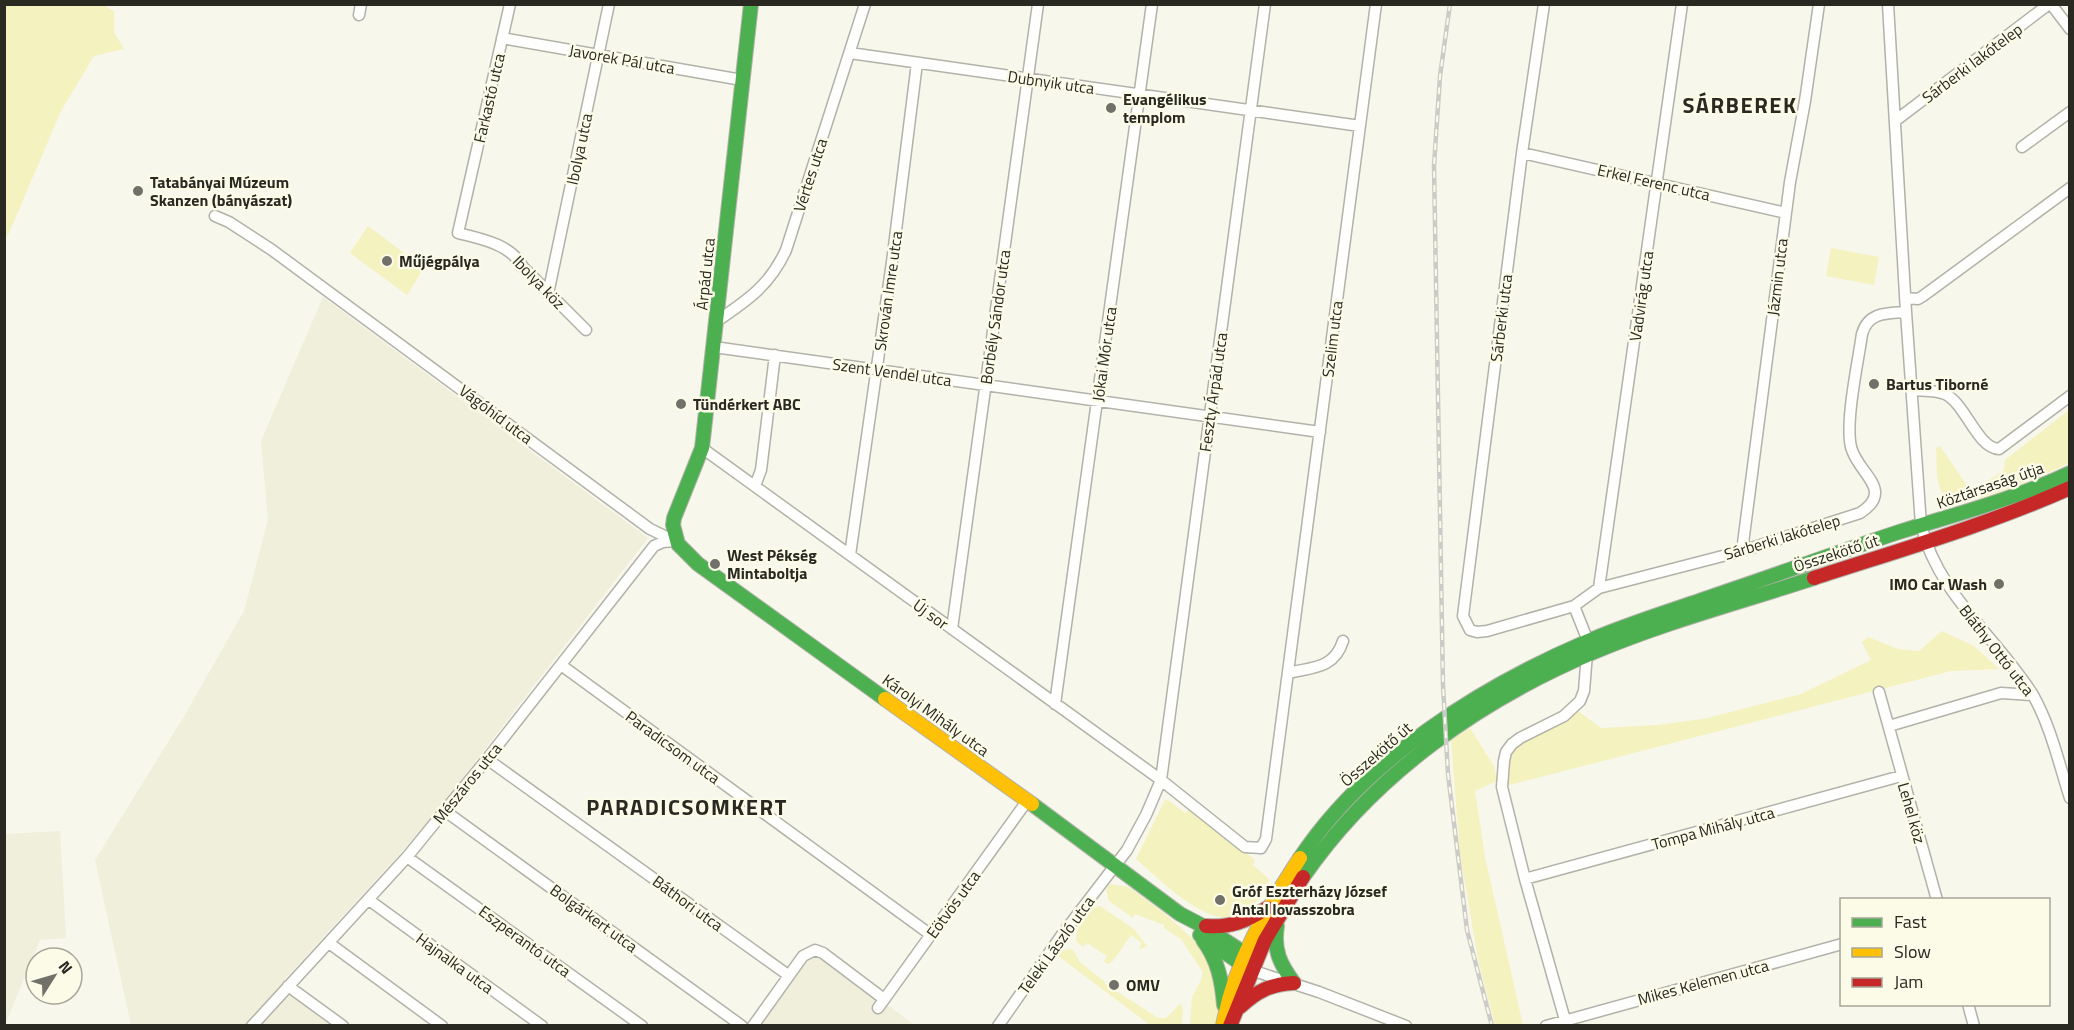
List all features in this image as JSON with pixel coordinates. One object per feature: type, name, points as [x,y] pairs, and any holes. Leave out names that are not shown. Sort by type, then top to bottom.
[{"type":"street","name":"Farkastó utca","points":[[468,192],[510,4]]},
{"type":"street","name":"Ibolya utca","points":[[548,294],[609,4]]},
{"type":"street","name":"Árpád utca","points":[[676,542],[672,526],[674,518],[702,448],[751,4]]},
{"type":"street","name":"Vértes utca","points":[[717,321],[752,297],[768,282],[780,265],[865,4]]},
{"type":"street","name":"Borbély Sándor utca","points":[[951,628],[1038,4]]},
{"type":"street","name":"Jókai Mór utca","points":[[1055,704],[1152,4]]},
{"type":"street","name":"Feszty Árpád utca","points":[[1115,864],[1136,836],[1161,780],[1265,4]]},
{"type":"street","name":"Szelim utca","points":[[1261,848],[1266,839],[1376,4]]},
{"type":"street","name":"Sárberki utca","points":[[1470,630],[1463,616],[1522,153],[1544,4]]},
{"type":"street","name":"Vadvirág utca","points":[[1599,588],[1682,4]]},
{"type":"street","name":"Jázmin utca","points":[[1742,551],[1786,213],[1819,4]]},
{"type":"street","name":"Bláthy Ottó utca","points":[[1888,4],[1921,525],[1925,541],[1940,574],[2032,695],[2051,736],[2070,798]]},
{"type":"street","name":"Sárberki lakótelep","points":[[1895,121],[2050,4],[2070,29]]},
{"type":"street","name":"Javorek Pál utca","points":[[502,38],[742,80]]},
{"type":"street","name":"Dubnyik utca","points":[[850,53],[1360,126]]},
{"type":"street","name":"Skrován Imre utca","points":[[850,555],[903,186],[917,63]]},
{"type":"street","points":[[2022,147],[2070,112]]},
{"type":"street","name":"Erkel Ferenc utca","points":[[1522,153],[1658,182],[1786,213]]},
{"type":"street","name":"Ibolya köz","points":[[468,192],[458,233],[486,239],[517,256],[523,267],[548,294],[586,330]]},
{"type":"street","points":[[1905,298],[1918,299],[1923,296],[2068,193]]},
{"type":"street","name":"Vágóhíd utca","points":[[215,216],[229,222],[318,284],[650,529],[676,542]]},
{"type":"street","name":"Sárberki lakótelep","points":[[1470,630],[1487,631],[1574,606],[1599,588],[1742,551],[1860,513],[1872,503],[1876,496],[1872,481],[1853,455],[1850,442],[1850,423],[1862,334],[1864,327],[1874,316],[1906,312]]},
{"type":"street","name":"Szent Vendel utca","points":[[714,347],[1320,432]]},
{"type":"street","points":[[755,486],[761,470],[775,355]]},
{"type":"street","points":[[1912,390],[1937,392],[1953,399],[1985,443],[1994,449],[2006,446],[2070,396]]},
{"type":"street","name":"Új sor","points":[[702,448],[1161,780],[1245,847],[1261,848]]},
{"type":"street","name":"Köztársaság útja","points":[[1921,525],[1999,501],[2070,473]]},
{"type":"street","name":"Köztársaság útja","points":[[1925,541],[2023,508],[2070,488]]},
{"type":"street","name":"Összekötő út","points":[[1230,1026],[1228,1016],[1248,962],[1274,910],[1349,817],[1372,794],[1450,731],[1587,648],[1921,525]]},
{"type":"street","name":"Összekötő út","points":[[1587,648],[1925,541]]},
{"type":"street","name":"Mészáros utca","points":[[252,1026],[407,857],[654,546],[663,542],[676,542]]},
{"type":"street","name":"Károlyi Mihály utca","points":[[676,542],[685,554],[698,564],[1115,864],[1200,930],[1248,962]]},
{"type":"street","points":[[1565,1020],[1525,879],[1517,838],[1502,787],[1506,752],[1520,738],[1564,716],[1580,701],[1584,691],[1587,648],[1574,606]]},
{"type":"street","points":[[1288,673],[1333,660],[1339,653],[1343,641]]},
{"type":"street","name":"Paradicsom utca","points":[[561,665],[931,935]]},
{"type":"street","name":"Lehel köz","points":[[1879,692],[1936,898]]},
{"type":"street","points":[[1889,726],[2001,693],[2032,695]]},
{"type":"street","name":"Báthori utca","points":[[487,759],[789,975]]},
{"type":"street","name":"Tompa Mihály utca","points":[[1525,879],[1901,776]]},
{"type":"street","name":"Eötvös utca","points":[[789,975],[804,956],[815,950],[823,953],[881,1004],[1027,801]]},
{"type":"street","name":"Bolgárkert utca","points":[[445,811],[742,1026]]},
{"type":"street","name":"Eszperantó utca","points":[[407,857],[642,1026]]},
{"type":"street","name":"Teleki László utca","points":[[998,1026],[1115,864]]},
{"type":"street","name":"Hajnalka utca","points":[[369,900],[542,1026]]},
{"type":"street","points":[[1228,1016],[1220,974],[1200,930],[1231,927],[1274,910],[1275,953],[1294,982]]},
{"type":"street","points":[[329,943],[442,1026]]},
{"type":"street","name":"Mikes Kelemen utca","points":[[1546,1026],[1840,945]]},
{"type":"street","points":[[1248,962],[1406,1026]]},
{"type":"street","points":[[753,1026],[789,975]]},
{"type":"street","points":[[1228,1016],[1256,991],[1264,987],[1294,982]]},
{"type":"street","points":[[288,986],[343,1026]]},
{"type":"street","points":[[1968,1006],[1974,1026]]},
{"type":"shaded area","points":[[5,4],[103,5],[114,11],[114,32],[124,49],[94,56],[61,111],[5,238]]},
{"type":"shaded area","name":"Műjégpálya","points":[[368,226],[424,268],[407,295],[350,253]]},
{"type":"shaded area","points":[[1831,248],[1879,257],[1874,285],[1826,276]]},
{"type":"shaded area","points":[[323,297],[648,538],[428,823],[284,980],[344,1025],[131,1025],[95,860],[183,718],[244,611],[268,520],[261,441]]},
{"type":"shaded area","points":[[2069,410],[2069,463],[2013,487],[1980,498],[1957,502],[1946,498],[1940,487],[1937,473],[1936,448],[1940,446],[1968,487],[1980,487],[2004,470],[2005,460]]},
{"type":"shaded area","points":[[1942,631],[1974,646],[1999,669],[1951,671],[1502,787],[1506,752],[1574,708],[1601,728],[1658,725],[1703,719],[1801,694],[1871,660],[1862,642],[1868,637],[1898,649],[1919,651]]},
{"type":"shaded area","points":[[1470,728],[1494,766],[1497,781],[1475,791],[1485,857],[1523,1025],[1495,1025],[1479,964],[1460,855],[1451,740]]},
{"type":"shaded area","points":[[1165,800],[1185,813],[1190,808],[1255,860],[1253,865],[1270,880],[1256,902],[1245,913],[1232,918],[1217,917],[1202,911],[1172,890],[1136,859]]},
{"type":"shaded area","points":[[60,831],[66,938],[40,940],[38,946],[24,946],[24,979],[5,1025],[5,834]]},
{"type":"shaded area","points":[[1109,884],[1129,887],[1164,913],[1203,948],[1221,992],[1216,1025],[1190,1025],[1192,997],[1202,978],[1202,971],[1181,939],[1164,928],[1164,925],[1135,914],[1133,918],[1109,901],[1106,890]]},
{"type":"shaded area","points":[[1100,906],[1134,929],[1147,946],[1140,949],[1142,943],[1131,935],[1113,961],[1108,964],[1104,962],[1107,956],[1087,943],[1083,947],[1076,941],[1078,931],[1087,915]]},
{"type":"shaded area","points":[[809,947],[884,1002],[914,1025],[752,1026]]},
{"type":"shaded area","points":[[1067,949],[1073,950],[1080,962],[1104,983],[1158,1018],[1166,1018],[1181,1003],[1182,1025],[1150,1025],[1057,955]]},
{"type":"railway","points":[[1450,4],[1440,76],[1434,166],[1443,686],[1448,774],[1467,930],[1492,1026]]},
{"type":"traffic: fast","points":[[751,4],[702,448],[673,525],[678,544],[698,564],[885,699]]},
{"type":"traffic: fast","points":[[1300,858],[1327,822],[1357,789],[1391,758],[1466,704],[1546,660],[1635,623],[1876,540],[2007,498],[2070,473]]},
{"type":"traffic: fast","points":[[1303,877],[1362,805],[1396,773],[1432,744],[1510,693],[1552,671],[1621,641],[1814,578]]},
{"type":"traffic: fast","points":[[1032,804],[1180,914],[1255,960]]},
{"type":"traffic: fast","points":[[1277,926],[1277,950],[1294,983]]},
{"type":"traffic: fast","points":[[1200,935],[1247,968]]},
{"type":"traffic: fast","points":[[1203,940],[1218,971],[1224,1005]]},
{"type":"traffic: slow","points":[[885,699],[1032,804]]},
{"type":"traffic: slow","points":[[1223,1026],[1243,959],[1275,897],[1300,858]]},
{"type":"traffic: jam","points":[[1814,578],[1975,525],[2070,488]]},
{"type":"traffic: jam","points":[[1230,1026],[1265,940],[1303,877]]},
{"type":"traffic: jam","points":[[1206,926],[1238,923],[1267,908]]},
{"type":"traffic: jam","points":[[1240,1007],[1265,989],[1294,983]]},
{"type":"place","name":"Evangélikus templom","points":[[1111,108]]},
{"type":"place","name":"Tatabányai Múzeum Skanzen (bányászat)","points":[[138,191]]},
{"type":"place","name":"Műjégpálya","points":[[387,261]]},
{"type":"place","name":"Bartus Tiborné","points":[[1874,384]]},
{"type":"place","name":"Tündérkert ABC","points":[[681,404]]},
{"type":"place","name":"West Pékség Mintaboltja","points":[[715,564]]},
{"type":"place","name":"IMO Car Wash","points":[[1999,584]]},
{"type":"place","name":"Gróf Eszterházy József Antal lovasszobra","points":[[1220,900]]},
{"type":"place","name":"OMV","points":[[1114,985]]},
{"type":"district","name":"SÁRBEREK","points":[[1740,105]]},
{"type":"district","name":"PARADICSOMKERT","points":[[687,807]]}]
